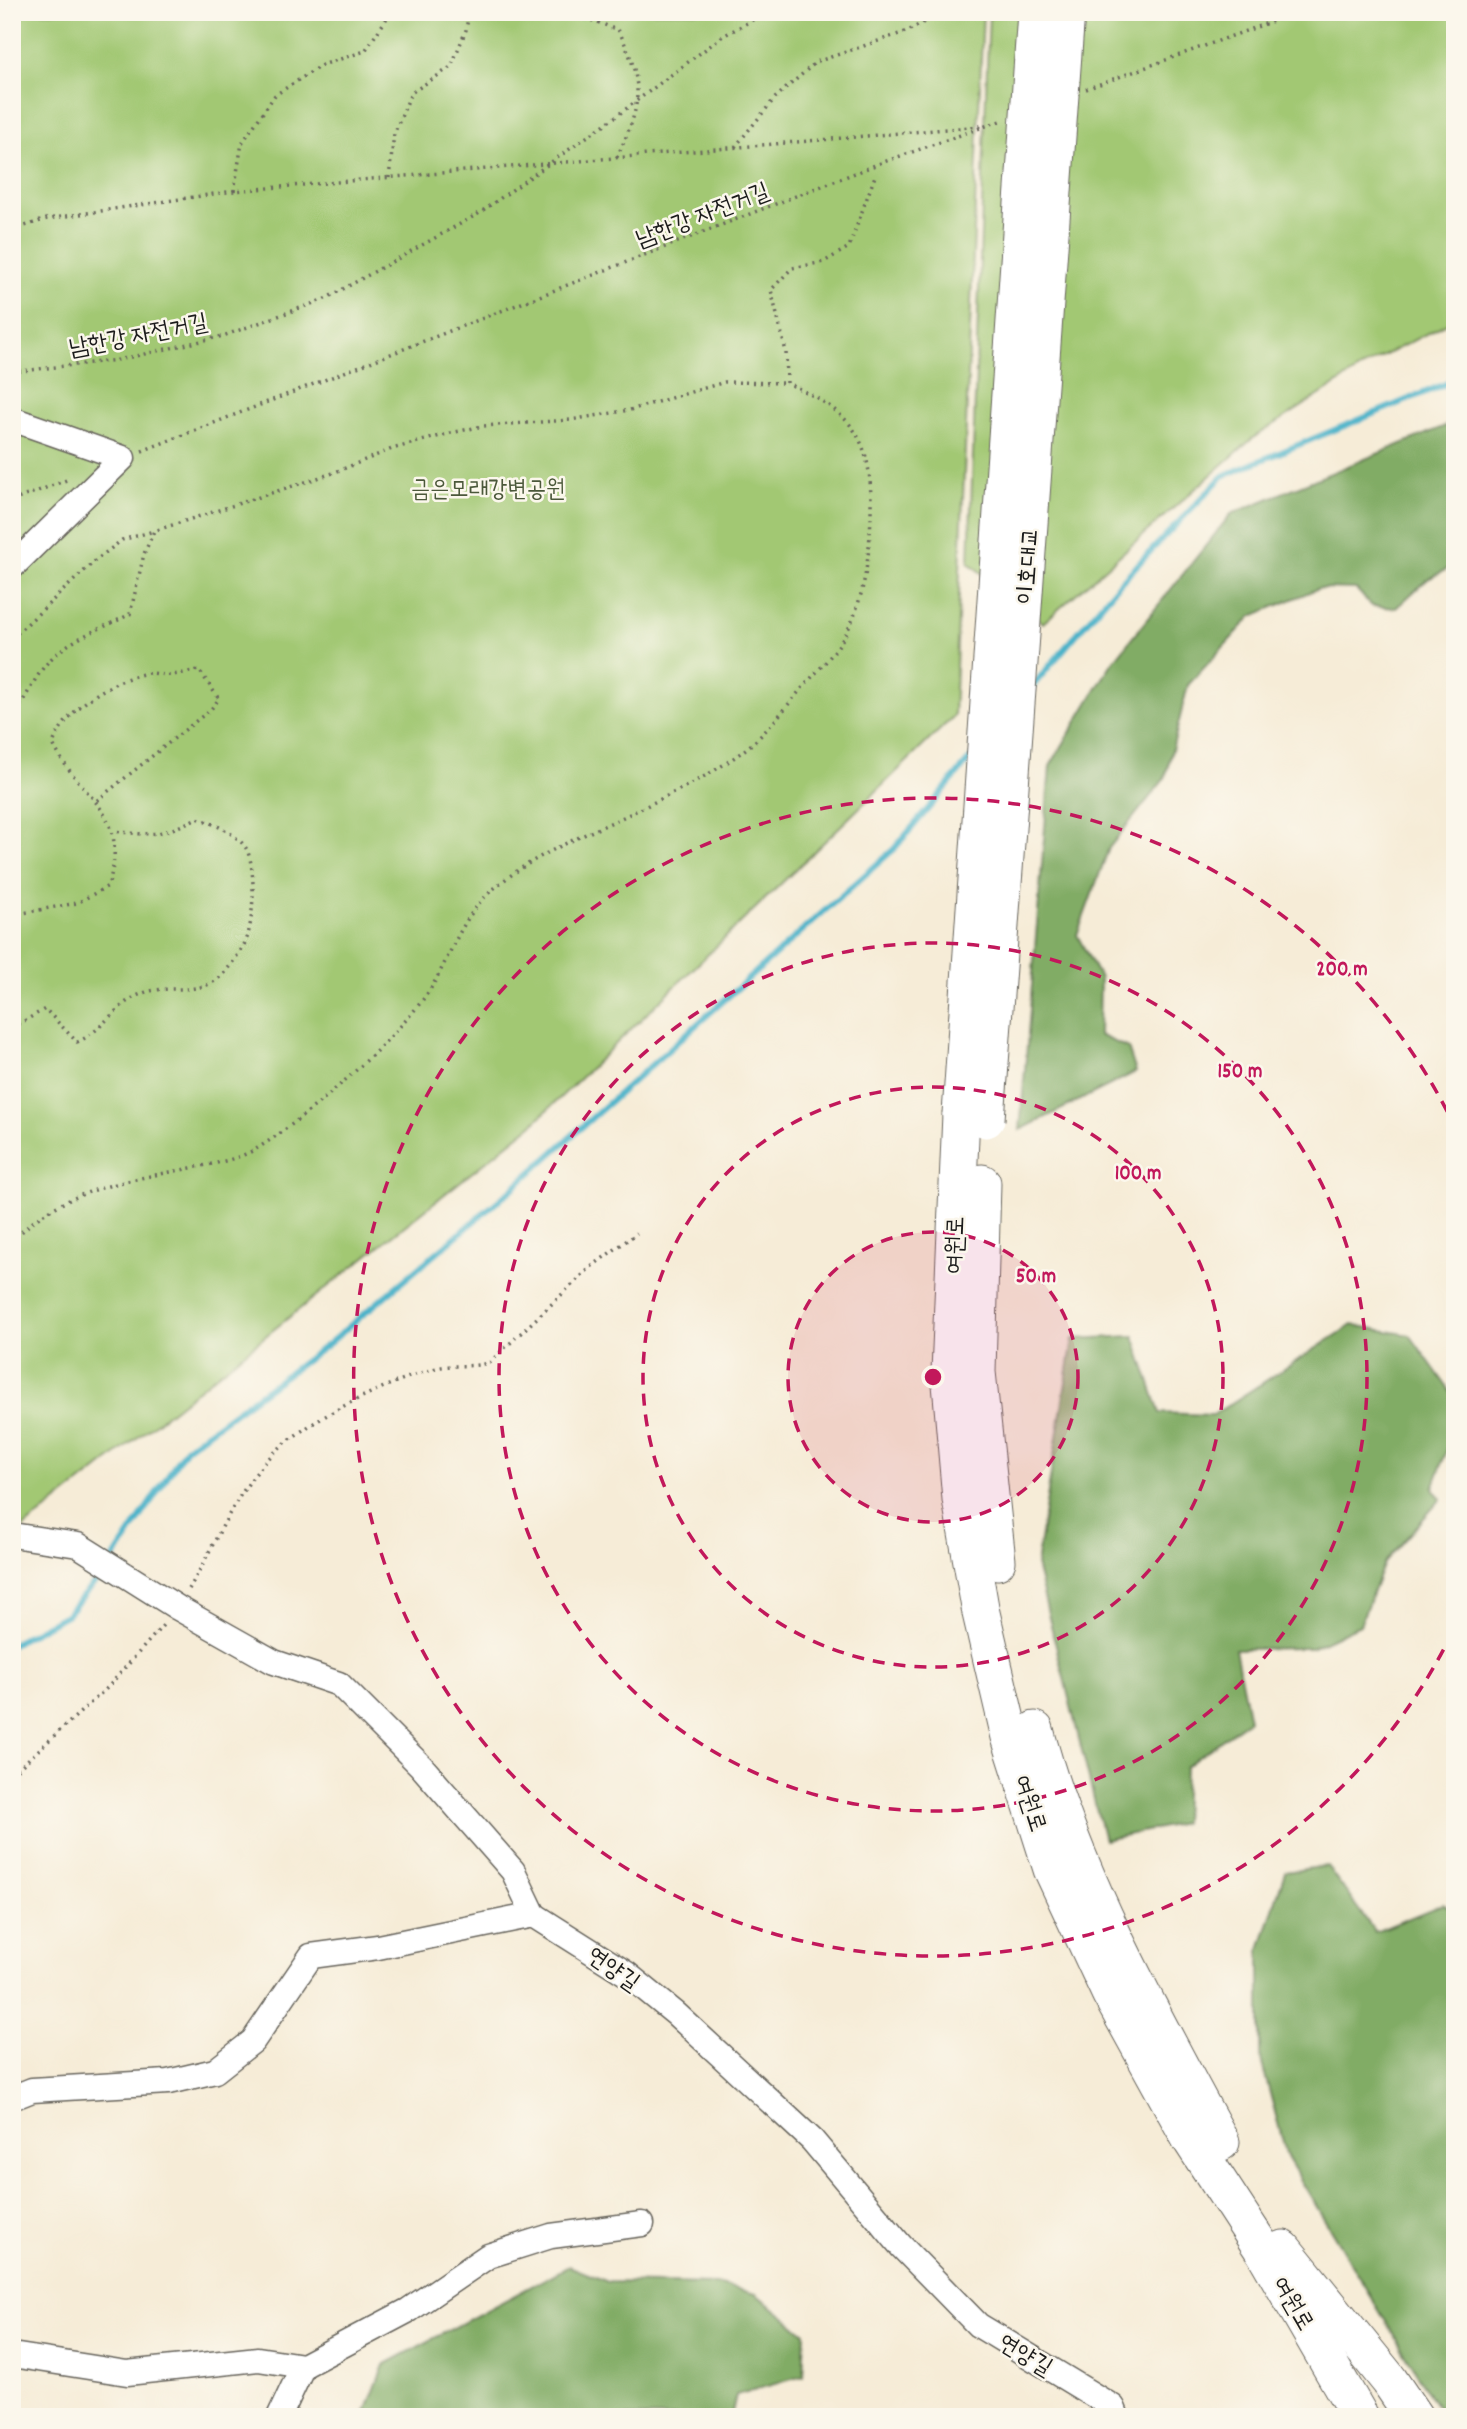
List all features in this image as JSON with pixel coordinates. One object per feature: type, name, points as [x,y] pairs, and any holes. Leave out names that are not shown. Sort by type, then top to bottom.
[{"type":"highway","name":"이호대교","points":[[974,1116],[1036,12]]},
{"type":"highway","name":"이호대교","points":[[974,1116],[1066,12]]},
{"type":"highway","name":"여원로","points":[[974,1116],[950,1372],[961,1499],[981,1613],[1010,1737],[1052,1868],[1110,1993],[1190,2138],[1270,2246],[1385,2417]]},
{"type":"highway","name":"여원로","points":[[1270,2246],[1360,2417]]},
{"type":"highway","points":[[1270,2246],[1333,2417]]},
{"type":"highway","points":[[1270,2246],[1389,2380],[1414,2417]]},
{"type":"street","points":[[12,419],[123,458],[12,568]]},
{"type":"street","points":[[12,1535],[78,1545],[170,1603],[274,1662],[339,1684],[421,1766],[513,1871],[534,1915],[378,1947],[311,1956],[253,2041],[215,2071],[168,2082],[32,2090],[12,2098]]},
{"type":"street","name":"연양길","points":[[534,1915],[627,1974],[696,2032],[812,2140],[901,2246],[978,2325],[1113,2407],[1117,2417]]},
{"type":"street","points":[[12,2354],[127,2374],[258,2360],[303,2366],[409,2310],[488,2256],[551,2236],[642,2224]]},
{"type":"street","points":[[279,2417],[303,2366]]},
{"type":"path","points":[[234,191],[242,143],[275,95],[322,65],[365,51],[391,12]]},
{"type":"path","points":[[389,178],[394,134],[411,93],[451,67],[466,30],[469,12]]},
{"type":"path","points":[[536,12],[595,21],[619,31],[636,65],[638,99],[628,133],[616,159]]},
{"type":"path","name":"남한강 자전거길","points":[[12,372],[118,360],[223,336],[325,299],[478,214],[723,36],[767,12]]},
{"type":"path","points":[[734,148],[775,98],[816,62],[908,31],[942,12]]},
{"type":"path","points":[[1077,92],[1298,12]]},
{"type":"path","name":"남한강 자전거길","points":[[123,458],[878,164],[1013,116]]},
{"type":"path","points":[[12,230],[47,219],[234,191],[987,125]]},
{"type":"path","points":[[787,383],[786,352],[771,290],[792,268],[824,262],[849,247],[875,176]]},
{"type":"path","points":[[12,638],[96,560],[122,540],[314,479],[392,449],[483,426],[570,420],[630,410],[725,382],[756,380],[787,383],[827,402],[850,423],[864,447],[871,475],[870,536],[866,573],[853,619],[838,648],[762,733],[736,754],[677,790],[550,853],[488,893],[474,909],[430,989],[390,1037],[338,1085],[255,1149],[225,1161],[75,1196],[30,1222],[12,1242]]},
{"type":"path","points":[[12,717],[49,661],[75,639],[104,629],[130,614],[144,554],[154,530]]},
{"type":"path","points":[[12,915],[77,903],[108,886],[114,868],[111,822],[95,802],[57,752],[53,744],[59,728],[75,711],[123,680],[152,673],[170,676],[199,670],[219,699],[211,709],[95,802]]},
{"type":"path","points":[[12,1028],[45,1009],[77,1042],[86,1038],[123,1003],[144,992],[204,987],[219,977],[246,942],[253,909],[251,862],[245,845],[214,824],[197,818],[170,832],[148,835],[113,831]]},
{"type":"path","points":[[12,1774],[107,1688],[170,1603],[269,1457],[328,1415],[368,1395],[435,1368],[480,1366],[490,1362],[592,1267],[637,1233]]},
{"type":"green space","name":"금은모래강변공원","points":[[12,12],[983,12],[954,716],[533,1124],[12,1537]]},
{"type":"green space","points":[[989,12],[1455,12],[1455,319],[1368,364],[1253,438],[1043,623],[969,563]]},
{"type":"green space","points":[[1455,422],[1455,565],[1428,579],[1396,608],[1372,606],[1356,589],[1319,588],[1252,616],[1188,685],[1165,778],[1109,848],[1077,935],[1100,978],[1099,1035],[1128,1048],[1136,1072],[1020,1130],[1050,766],[1112,663],[1231,514]]},
{"type":"green space","points":[[1352,1325],[1410,1335],[1455,1398],[1455,1428],[1433,1488],[1441,1499],[1384,1563],[1360,1625],[1311,1648],[1235,1649],[1249,1720],[1185,1767],[1183,1823],[1104,1840],[1036,1565],[1073,1339],[1134,1336],[1160,1413],[1213,1415]]},
{"type":"green space","points":[[1327,1866],[1375,1932],[1443,1904],[1455,1911],[1455,2417],[1443,2417],[1287,2157],[1260,2056],[1260,1949],[1285,1872]]},
{"type":"green space","points":[[569,2266],[608,2282],[716,2284],[756,2294],[805,2333],[803,2376],[736,2395],[731,2417],[364,2417],[384,2365]]},
{"type":"waterway","points":[[1031,688],[1120,583],[1223,476],[1455,380]]},
{"type":"waterway","points":[[112,1561],[186,1448],[327,1345],[511,1190],[894,849],[971,758]]},
{"type":"waterway","points":[[12,1644],[66,1615],[106,1570]]}]
